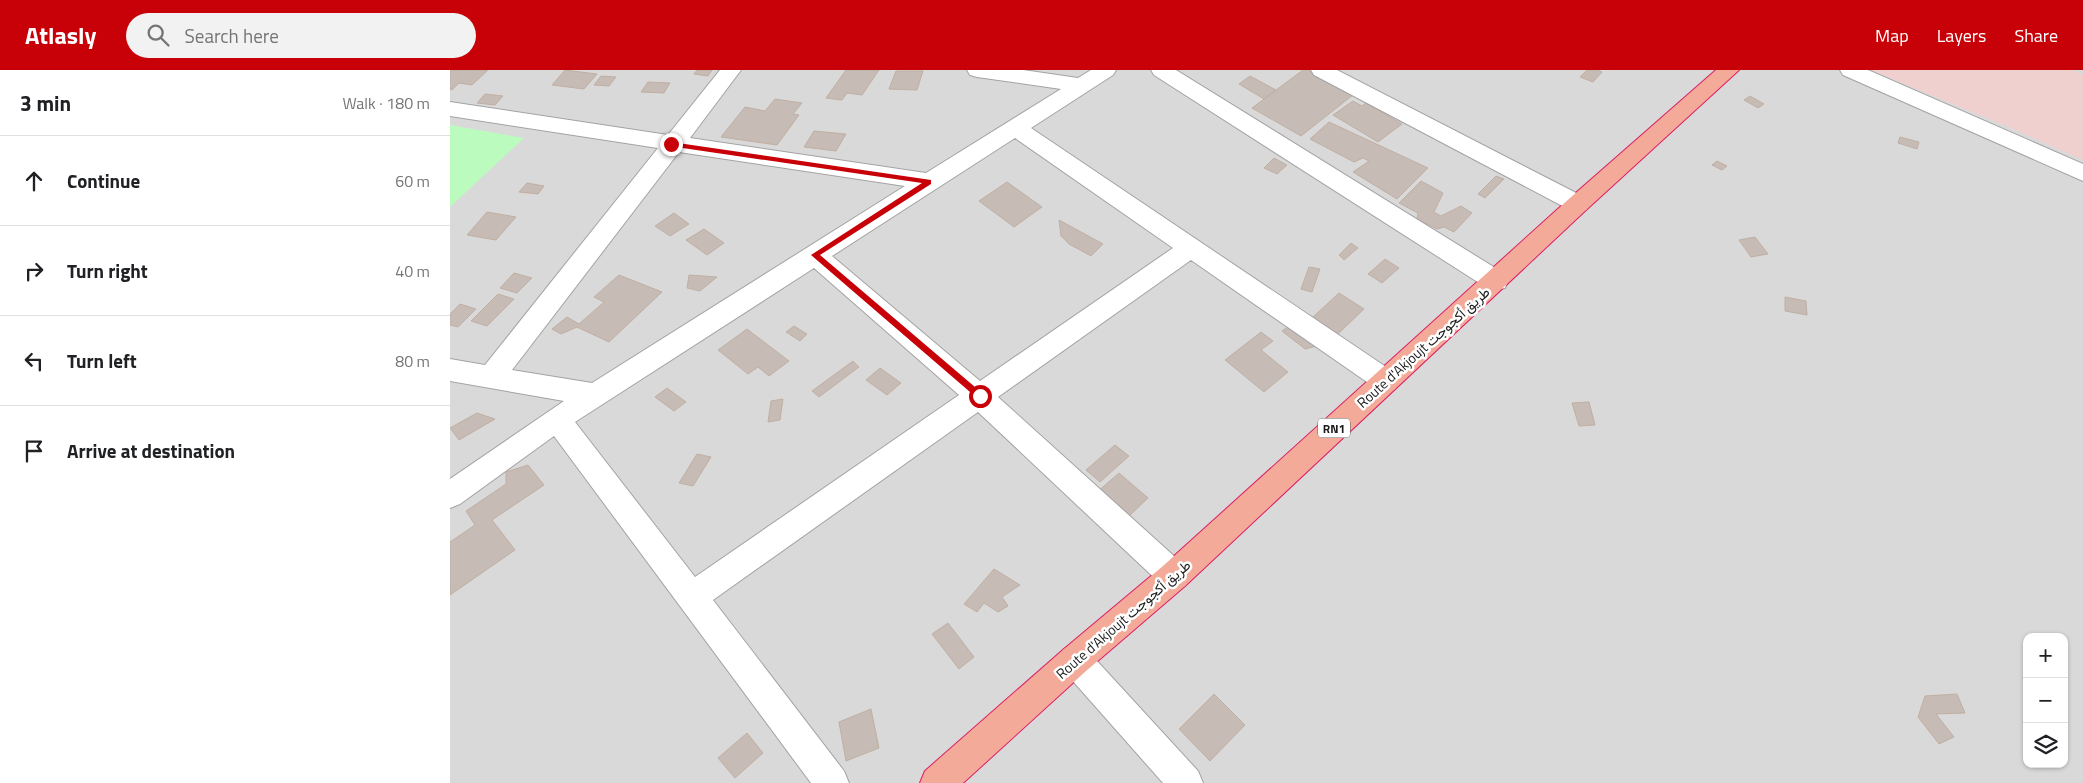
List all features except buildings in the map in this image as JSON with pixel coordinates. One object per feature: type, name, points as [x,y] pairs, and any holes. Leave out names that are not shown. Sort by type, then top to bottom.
[{"type":"highway","name":"Route d'Akjoujt طريق أكجوجت","points":[[936,783],[1075,660],[1174,576],[1578,204],[1729,70]]},
{"type":"street","points":[[490,377],[671,144],[731,70]]},
{"type":"street","points":[[977,70],[1080,85]]},
{"type":"street","points":[[450,495],[557,419],[1106,70]]},
{"type":"street","points":[[1161,70],[1287,147],[1496,281]]},
{"type":"street","points":[[1321,70],[1578,204]]},
{"type":"street","points":[[1850,70],[2083,173]]},
{"type":"street","points":[[450,109],[929,182]]},
{"type":"street","points":[[1014,127],[1386,380]]},
{"type":"street","points":[[692,597],[1190,248]]},
{"type":"street","points":[[815,255],[980,396],[1174,576]]},
{"type":"street","points":[[450,370],[596,395]]},
{"type":"street","points":[[557,419],[832,783]]},
{"type":"street","points":[[1075,660],[1186,783]]},
{"type":"shaded area","points":[[450,70],[2083,70],[2083,783],[450,783]]},
{"type":"shaded area","points":[[1870,70],[2072,70],[2083,75],[2083,160],[2011,128]]},
{"type":"green space","points":[[450,125],[524,138],[450,207]]},
{"type":"route","points":[[671,144],[929,182],[815,255],[980,396]]}]
